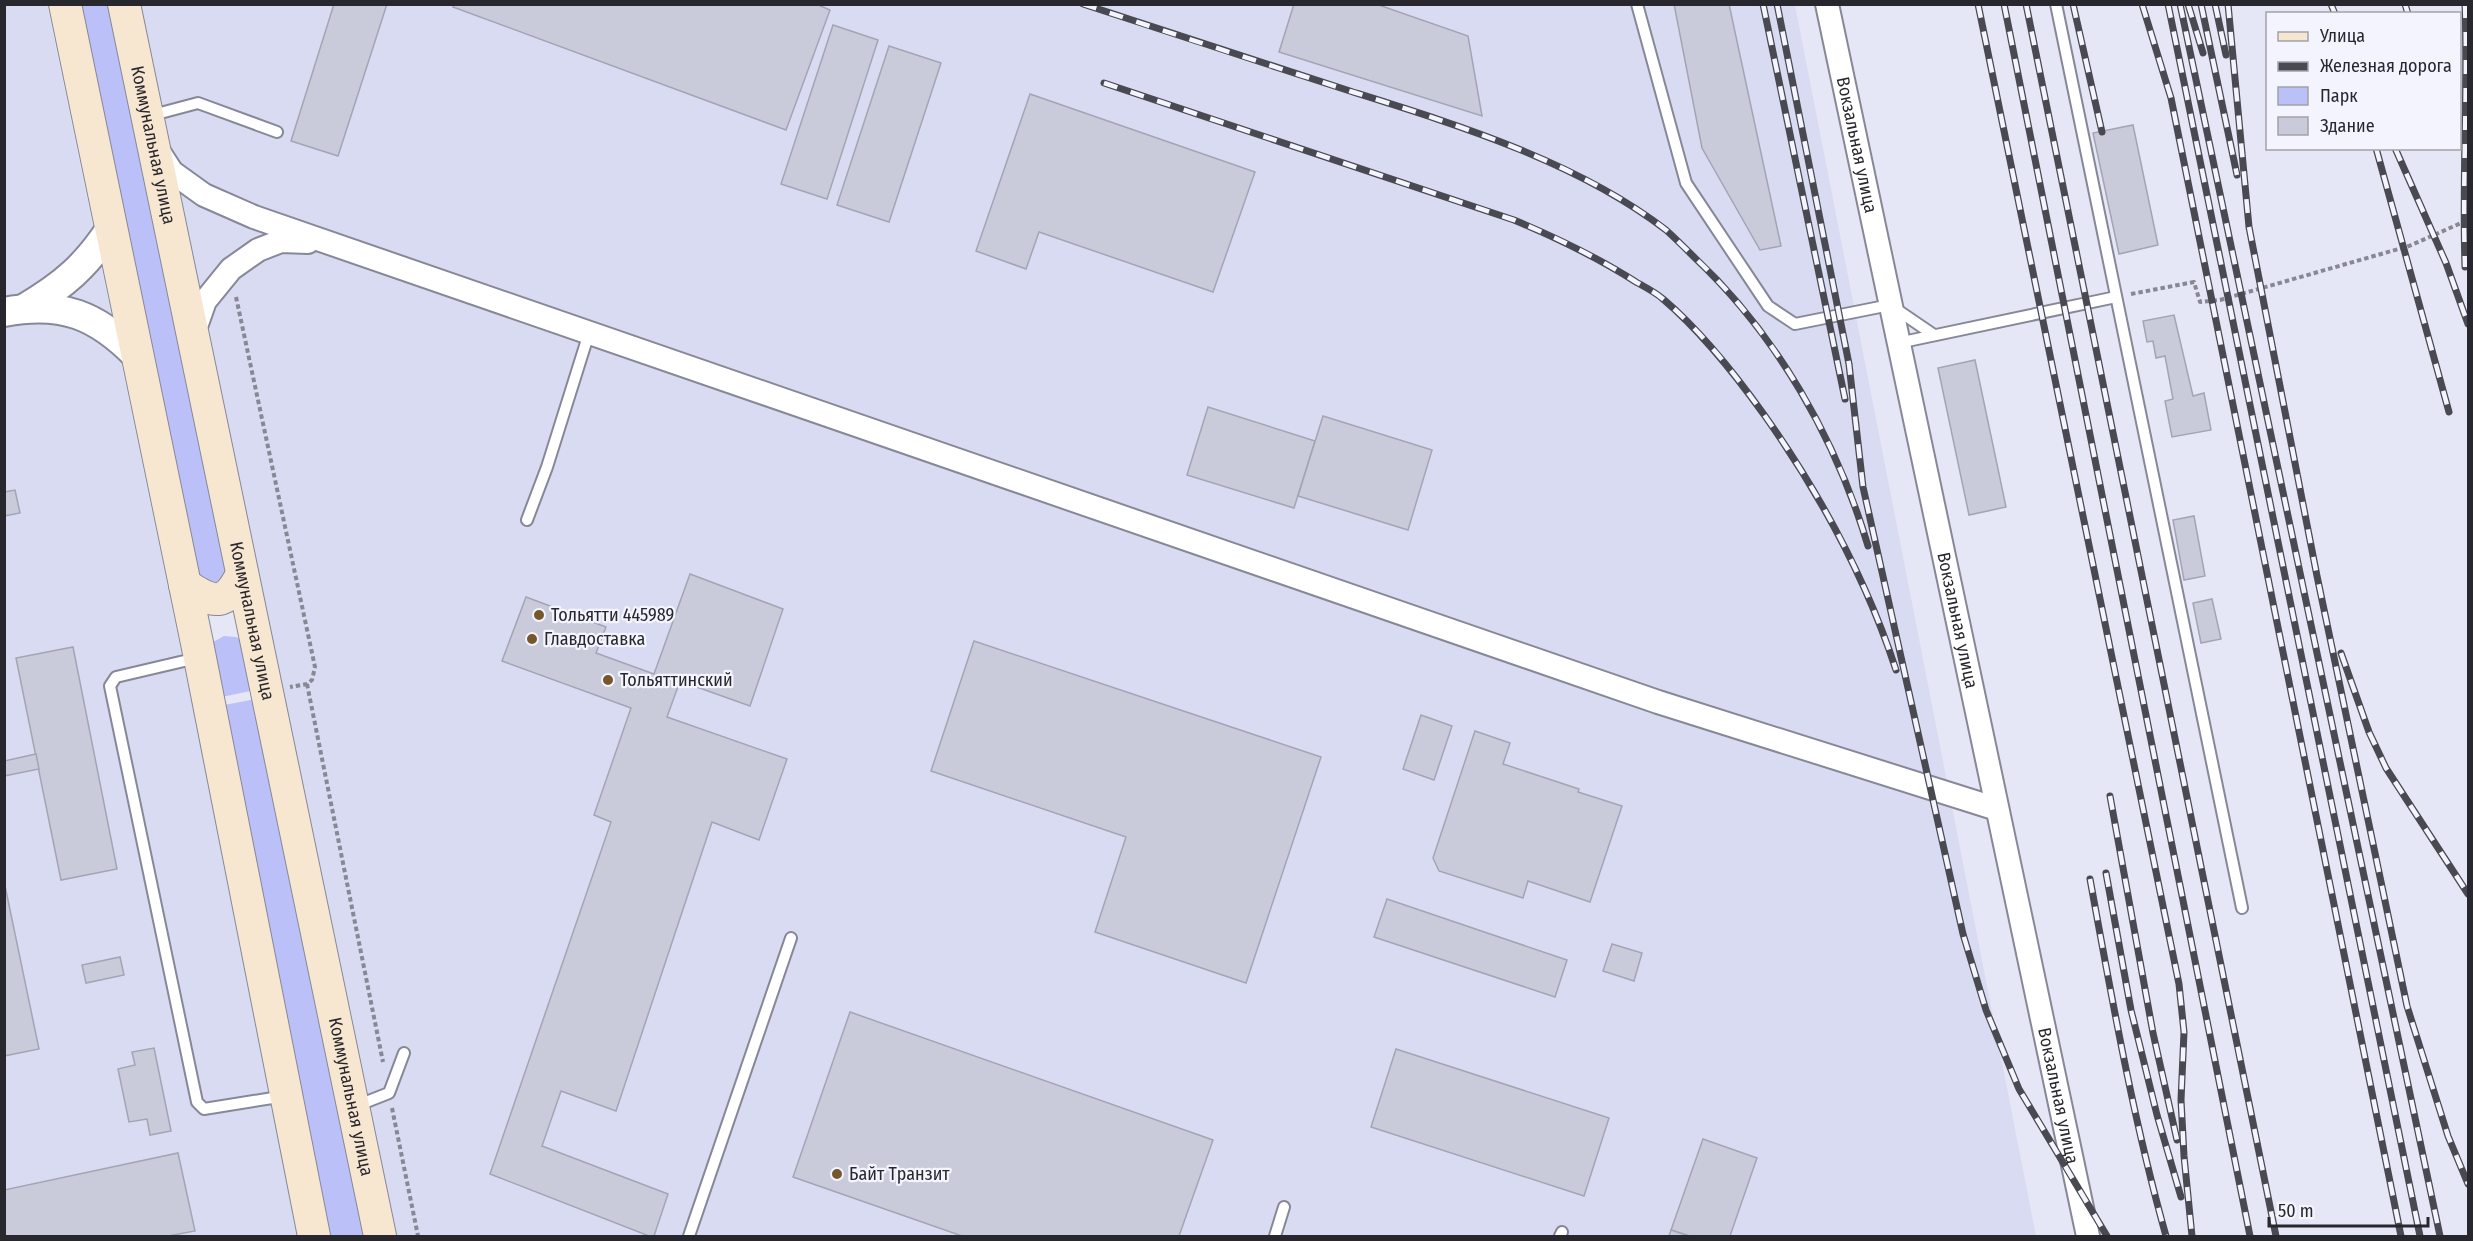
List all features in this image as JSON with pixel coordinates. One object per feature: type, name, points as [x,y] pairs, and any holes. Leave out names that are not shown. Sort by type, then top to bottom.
[{"type":"main road","points":[[65,4],[199,650],[314,1236]]},
{"type":"main road","name":"Коммунальная улица","points":[[124,4],[380,1236]]},
{"type":"main road","points":[[185,585],[203,597],[221,599],[234,591],[242,574]]},
{"type":"main road","points":[[199,650],[208,627],[223,619],[237,621],[254,629]]},
{"type":"street","name":"Вокзальная улица","points":[[1827,4],[2088,1236]]},
{"type":"street","points":[[149,128],[172,172],[204,195],[254,217],[1658,702],[1997,809]]},
{"type":"street","points":[[15,310],[70,279],[96,252],[111,228]]},
{"type":"street","points":[[193,336],[205,301],[231,269],[258,250],[281,241],[331,244]]},
{"type":"street","points":[[15,310],[59,310],[80,315],[115,334],[137,356]]},
{"type":"lane","points":[[1637,4],[1686,183],[1768,306],[1795,324],[1890,304],[1934,335]]},
{"type":"lane","points":[[2056,4],[2242,908]]},
{"type":"lane","points":[[149,128],[198,103],[277,132]]},
{"type":"lane","points":[[1898,343],[2116,297]]},
{"type":"lane","points":[[527,520],[547,467],[589,333]]},
{"type":"lane","points":[[199,650],[116,677],[110,686],[197,1102],[204,1109],[287,1096]]},
{"type":"lane","points":[[689,1236],[791,938]]},
{"type":"lane","points":[[354,1107],[389,1093],[404,1053]]},
{"type":"lane","points":[[1275,1236],[1284,1207]]},
{"type":"path","points":[[2116,297],[2194,282],[2200,302],[2220,300],[2409,246],[2469,220]]},
{"type":"path","points":[[231,269],[315,667],[312,680],[307,684],[418,1236]]},
{"type":"shaded area","points":[[47,4],[302,1236],[5,1236],[4,5]]},
{"type":"shaded area","points":[[130,5],[1795,5],[2036,1236],[380,1236]]},
{"type":"green space","points":[[76,5],[114,5],[228,565],[223,583],[201,587]]},
{"type":"green space","points":[[224,636],[240,639],[255,690],[217,698],[213,642]]},
{"type":"green space","points":[[256,699],[367,1236],[328,1236],[219,706]]},
{"type":"building","points":[[334,4],[387,4],[338,156],[291,141]]},
{"type":"building","points":[[454,4],[816,4],[830,10],[786,130],[453,7]]},
{"type":"building","points":[[1294,4],[1376,4],[1468,36],[1482,116],[1279,52]]},
{"type":"building","points":[[1674,4],[1729,4],[1781,246],[1760,250],[1702,148]]},
{"type":"building","points":[[833,25],[878,40],[827,199],[781,184]]},
{"type":"building","points":[[889,46],[941,63],[889,222],[837,205]]},
{"type":"building","points":[[1030,94],[1255,172],[1213,292],[1039,232],[1026,269],[976,251]]},
{"type":"building","points":[[2133,125],[2158,245],[2119,254],[2093,133]]},
{"type":"building","points":[[2174,315],[2193,396],[2204,393],[2211,430],[2172,437],[2165,401],[2173,399],[2165,356],[2156,358],[2153,341],[2147,342],[2143,321]]},
{"type":"building","points":[[1975,360],[2006,507],[1969,515],[1938,368]]},
{"type":"building","points":[[1208,407],[1315,441],[1294,508],[1187,475]]},
{"type":"building","points":[[1323,416],[1432,450],[1408,530],[1298,496]]},
{"type":"building","points":[[15,490],[20,513],[4,516],[4,492]]},
{"type":"building","points":[[2194,516],[2205,576],[2184,580],[2173,520]]},
{"type":"building","points":[[690,574],[783,609],[750,706],[680,681],[667,717],[787,759],[759,840],[712,822],[616,1111],[561,1091],[542,1146],[668,1194],[654,1236],[649,1236],[490,1174],[611,822],[594,815],[631,708],[502,661],[526,597],[606,627],[596,653],[654,674]]},
{"type":"building","points":[[2212,599],[2221,639],[2201,643],[2193,603]]},
{"type":"building","points":[[974,641],[1321,757],[1246,983],[1095,932],[1126,837],[931,771]]},
{"type":"building","points":[[73,647],[117,869],[61,880],[16,658]]},
{"type":"building","points":[[1421,715],[1452,726],[1434,780],[1403,769]]},
{"type":"building","points":[[1475,731],[1510,743],[1503,764],[1622,806],[1590,902],[1528,881],[1523,898],[1439,871],[1433,858]]},
{"type":"building","points":[[36,754],[39,769],[4,776],[4,761]]},
{"type":"building","points":[[4,881],[39,1049],[4,1056]]},
{"type":"building","points":[[1387,899],[1567,960],[1555,997],[1374,937]]},
{"type":"building","points":[[1612,944],[1642,953],[1634,981],[1603,971]]},
{"type":"building","points":[[120,957],[124,975],[86,983],[82,965]]},
{"type":"building","points":[[850,1012],[1213,1140],[1179,1236],[962,1236],[793,1177]]},
{"type":"building","points":[[154,1048],[171,1131],[150,1135],[147,1119],[129,1122],[118,1069],[135,1065],[132,1052]]},
{"type":"building","points":[[1396,1049],[1609,1118],[1584,1196],[1371,1127]]},
{"type":"building","points":[[1703,1139],[1757,1158],[1730,1236],[1689,1236],[1671,1230]]},
{"type":"building","points":[[178,1153],[195,1231],[168,1236],[4,1236],[4,1190]]},
{"type":"building","points":[[1671,1230],[1689,1236],[1669,1236]]},
{"type":"railway","points":[[1083,4],[1475,132],[1556,165],[1632,206],[1666,230],[1725,288],[1777,355],[1821,428],[1855,506],[1868,546]]},
{"type":"railway","points":[[1763,4],[1845,399]]},
{"type":"railway","points":[[1777,4],[1849,364],[1863,487],[1963,934],[1986,1010],[2019,1089],[2107,1236]]},
{"type":"railway","points":[[1978,4],[2179,984],[2184,1032],[2181,1100],[2192,1236]]},
{"type":"railway","points":[[2004,4],[2250,1236]]},
{"type":"railway","points":[[2026,4],[2276,1236]]},
{"type":"railway","points":[[2073,4],[2102,132]]},
{"type":"railway","points":[[2142,4],[2171,98],[2401,1236]]},
{"type":"railway","points":[[2168,4],[2420,1236]]},
{"type":"railway","points":[[2180,4],[2440,1236]]},
{"type":"railway","points":[[2188,4],[2203,53]]},
{"type":"railway","points":[[2201,4],[2237,175]]},
{"type":"railway","points":[[2215,4],[2226,55]]},
{"type":"railway","points":[[2228,4],[2249,227],[2317,576],[2407,1006],[2448,1136],[2468,1184]]},
{"type":"railway","points":[[2331,4],[2334,12]]},
{"type":"railway","points":[[2405,4],[2407,12]]},
{"type":"railway","points":[[2465,4],[2465,267]]},
{"type":"railway","points":[[1104,83],[1514,220],[1592,256],[1660,296],[1705,339],[1730,369],[1765,416],[1823,506],[1871,602],[1896,670]]},
{"type":"railway","points":[[2377,150],[2449,412]]},
{"type":"railway","points":[[2396,150],[2446,263],[2468,324]]},
{"type":"railway","points":[[2341,653],[2369,732],[2386,768],[2468,894]]},
{"type":"railway","points":[[2110,796],[2153,1033],[2177,1140]]},
{"type":"railway","points":[[2106,873],[2131,1010],[2157,1115],[2181,1197]]},
{"type":"railway","points":[[2090,879],[2133,1103],[2166,1236]]},
{"type":"place","name":"Тольятти 445989","points":[[539,615]]},
{"type":"place","name":"Главдоставка","points":[[532,639]]},
{"type":"place","name":"Тольяттинский","points":[[608,680]]},
{"type":"place","name":"Байт Транзит","points":[[837,1174]]}]
